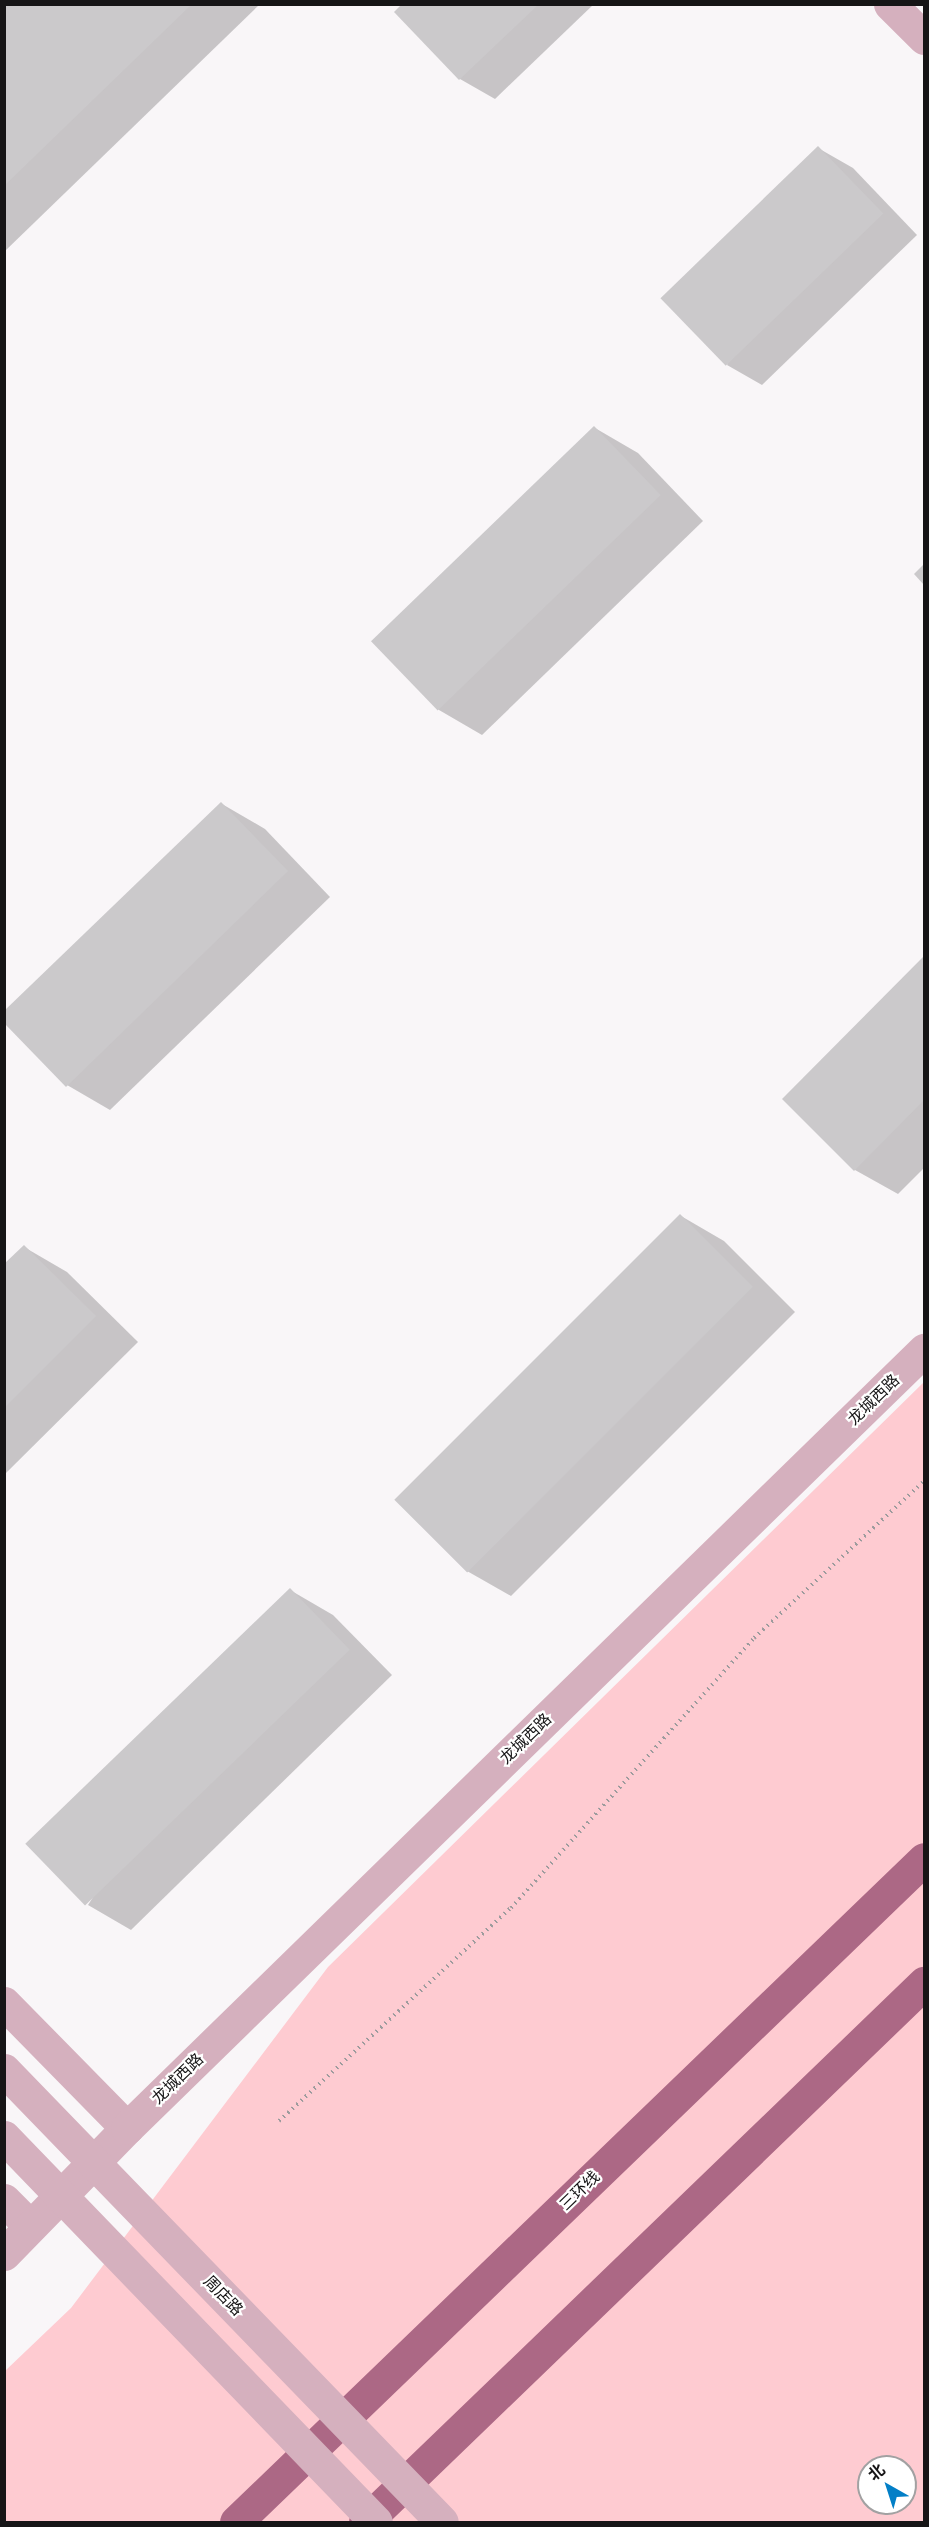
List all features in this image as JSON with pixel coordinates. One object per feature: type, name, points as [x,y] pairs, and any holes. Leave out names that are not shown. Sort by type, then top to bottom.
[{"type":"highway","name":"三环线","points":[[236,2523],[924,1859]]},
{"type":"highway","points":[[365,2523],[924,1983]]},
{"type":"street","points":[[890,4],[924,38]]},
{"type":"street","name":"龙城西路","points":[[4,2254],[127,2128],[924,1350]]},
{"type":"street","points":[[4,2003],[127,2128]]},
{"type":"street","name":"周店路","points":[[4,2070],[442,2523]]},
{"type":"street","points":[[4,2138],[376,2523]]},
{"type":"street","points":[[4,2200],[30,2226]]},
{"type":"path","points":[[279,2121],[511,1908],[754,1638],[924,1481]]},
{"type":"shaded area","points":[[924,1382],[924,2522],[5,2522],[5,2371],[71,2308],[328,1967]]},
{"type":"building","points":[[4,4],[192,4],[4,186]]},
{"type":"building","points":[[402,4],[539,4],[459,80],[394,12]]},
{"type":"building","points":[[818,146],[883,214],[726,366],[660,298]]},
{"type":"building","points":[[594,426],[661,495],[438,710],[371,641]]},
{"type":"building","points":[[924,564],[924,585],[914,574]]},
{"type":"building","points":[[221,802],[288,871],[66,1087],[4,1023],[4,1011]]},
{"type":"building","points":[[924,956],[924,1100],[854,1171],[782,1099]]},
{"type":"building","points":[[680,1214],[753,1287],[467,1573],[394,1500]]},
{"type":"building","points":[[24,1245],[96,1316],[4,1408],[4,1264]]},
{"type":"building","points":[[290,1588],[350,1650],[85,1905],[25,1844]]}]
